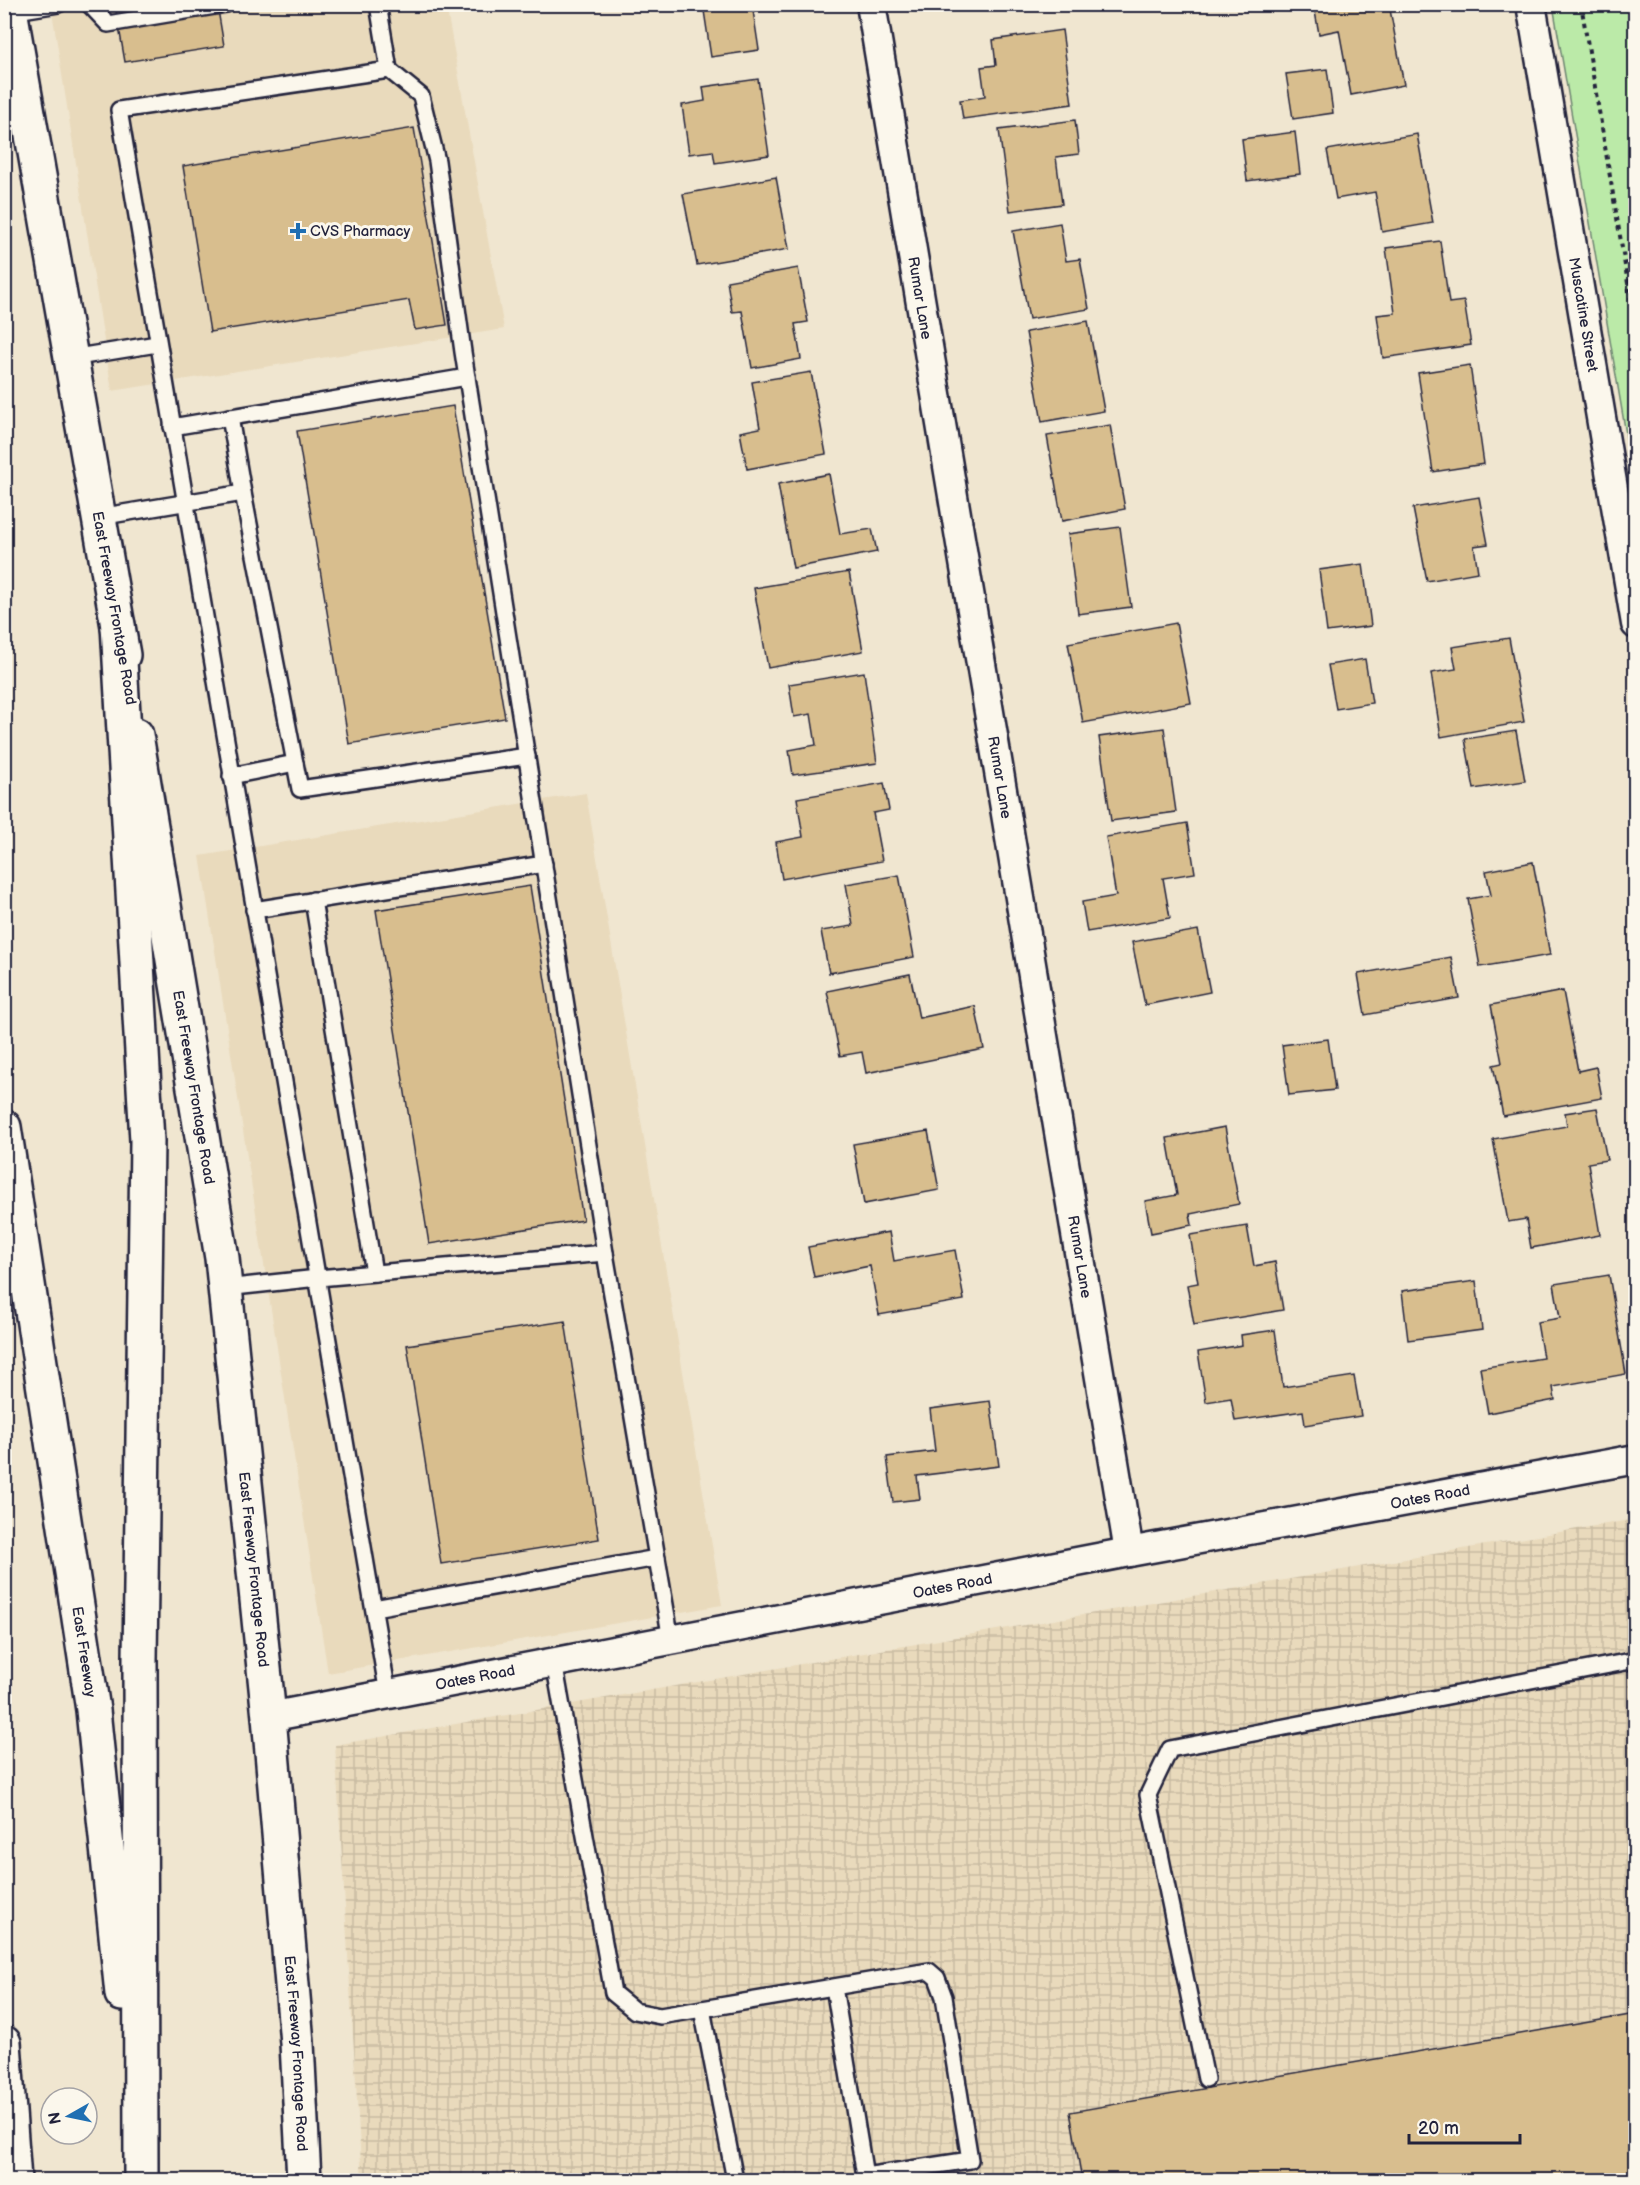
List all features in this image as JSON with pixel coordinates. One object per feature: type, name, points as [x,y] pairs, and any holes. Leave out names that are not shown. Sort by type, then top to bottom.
[{"type":"main road","name":"East Freeway Frontage Road","points":[[9,8],[118,625],[222,1258],[269,1717],[297,2043],[304,2181]]},
{"type":"main road","points":[[118,625],[147,1141],[140,1659],[141,2181]]},
{"type":"main road","name":"East Freeway","points":[[4,1127],[93,1710],[141,2181]]},
{"type":"main road","points":[[4,2043],[14,2181]]},
{"type":"street","name":"Rumar Lane","points":[[871,4],[1129,1552]]},
{"type":"street","name":"Muscatine Street","points":[[1531,4],[1635,624]]},
{"type":"street","name":"Oates Road","points":[[269,1717],[1129,1552],[1635,1459]]},
{"type":"lane","points":[[9,8],[59,4]]},
{"type":"lane","points":[[88,4],[108,24],[227,4]]},
{"type":"lane","points":[[378,4],[389,70],[421,96],[437,161],[467,377],[604,1253],[671,1640]]},
{"type":"lane","points":[[388,1694],[119,110],[389,70]]},
{"type":"lane","points":[[71,358],[157,344]]},
{"type":"lane","points":[[172,427],[467,377]]},
{"type":"lane","points":[[230,417],[300,789],[527,756]]},
{"type":"lane","points":[[99,517],[243,493]]},
{"type":"lane","points":[[231,776],[295,763]]},
{"type":"lane","points":[[254,910],[544,864]]},
{"type":"lane","points":[[314,900],[374,1272]]},
{"type":"lane","points":[[225,1288],[374,1272],[604,1253]]},
{"type":"lane","points":[[374,1608],[657,1558]]},
{"type":"lane","points":[[1206,2079],[1148,1795],[1170,1749],[1635,1660]]},
{"type":"lane","points":[[554,1662],[614,1993],[635,2011],[660,2016],[929,1971],[937,1978],[945,1997],[970,2160],[865,2176],[834,1987]]},
{"type":"lane","points":[[702,2009],[735,2181]]},
{"type":"path","points":[[1581,4],[1635,331]]},
{"type":"shaded area","points":[[51,5],[446,5],[504,329],[112,391]]},
{"type":"shaded area","points":[[586,793],[722,1605],[328,1673],[200,856]]},
{"type":"shaded area","points":[[1635,1519],[1635,2180],[362,2180],[335,1745]]},
{"type":"green space","points":[[1553,5],[1635,5],[1635,487]]},
{"type":"building","points":[[148,4],[217,4],[224,46],[125,62],[116,10]]},
{"type":"building","points":[[703,4],[752,4],[759,50],[711,57]]},
{"type":"building","points":[[1023,4],[1057,4],[1024,11]]},
{"type":"building","points":[[1320,4],[1389,4],[1404,85],[1351,95],[1339,30],[1319,34],[1314,6]]},
{"type":"building","points":[[1062,30],[1072,104],[963,119],[960,100],[985,96],[981,67],[996,65],[993,40]]},
{"type":"building","points":[[1327,69],[1333,113],[1293,119],[1286,74]]},
{"type":"building","points":[[758,79],[769,155],[715,163],[713,151],[689,154],[682,105],[705,101],[703,87]]},
{"type":"building","points":[[1075,120],[1079,154],[1056,157],[1062,204],[1010,211],[999,130]]},
{"type":"building","name":"CVS Pharmacy","points":[[414,128],[447,325],[415,330],[409,300],[210,332],[183,166]]},
{"type":"building","points":[[1295,132],[1300,174],[1247,181],[1242,139]]},
{"type":"building","points":[[1417,134],[1433,223],[1382,232],[1375,192],[1336,199],[1327,150]]},
{"type":"building","points":[[776,177],[789,249],[697,265],[683,194]]},
{"type":"building","points":[[1060,223],[1066,261],[1080,259],[1089,309],[1029,319],[1013,231]]},
{"type":"building","points":[[1440,241],[1449,303],[1464,301],[1471,345],[1383,358],[1377,315],[1395,313],[1386,248]]},
{"type":"building","points":[[798,268],[808,322],[795,324],[801,359],[752,368],[742,311],[732,312],[727,281]]},
{"type":"building","points":[[1088,321],[1104,411],[1042,422],[1026,332]]},
{"type":"building","points":[[1470,365],[1484,464],[1433,472],[1418,373]]},
{"type":"building","points":[[811,372],[826,454],[747,469],[740,432],[760,428],[752,382]]},
{"type":"building","points":[[453,406],[505,718],[349,744],[297,431]]},
{"type":"building","points":[[1110,425],[1125,509],[1062,521],[1047,436]]},
{"type":"building","points":[[829,474],[840,534],[872,529],[877,552],[793,568],[778,484]]},
{"type":"building","points":[[1479,497],[1488,544],[1474,546],[1478,572],[1427,581],[1413,508]]},
{"type":"building","points":[[1120,527],[1131,607],[1078,614],[1068,534]]},
{"type":"building","points":[[1363,564],[1371,626],[1327,632],[1319,570]]},
{"type":"building","points":[[849,572],[863,651],[768,668],[754,588]]},
{"type":"building","points":[[1176,623],[1191,703],[1083,723],[1068,643]]},
{"type":"building","points":[[1509,638],[1524,722],[1441,737],[1431,673],[1456,669],[1452,647]]},
{"type":"building","points":[[1365,659],[1372,703],[1336,709],[1328,665]]},
{"type":"building","points":[[864,672],[877,763],[793,775],[789,750],[816,745],[811,714],[794,717],[789,684]]},
{"type":"building","points":[[1164,728],[1176,812],[1111,821],[1099,737]]},
{"type":"building","points":[[1516,731],[1525,781],[1474,789],[1465,739]]},
{"type":"building","points":[[884,783],[889,810],[873,813],[882,861],[782,879],[776,842],[803,837],[797,798]]},
{"type":"building","points":[[1187,823],[1195,873],[1163,878],[1170,918],[1087,932],[1082,902],[1116,896],[1106,837]]},
{"type":"building","points":[[1533,862],[1550,955],[1480,967],[1468,899],[1491,895],[1486,871]]},
{"type":"building","points":[[899,875],[914,957],[829,973],[821,931],[853,926],[846,884]]},
{"type":"building","points":[[530,886],[583,1220],[429,1244],[376,910]]},
{"type":"building","points":[[1198,930],[1210,992],[1145,1005],[1132,942]]},
{"type":"building","points":[[1451,957],[1459,998],[1365,1015],[1358,974]]},
{"type":"building","points":[[910,974],[919,1018],[975,1006],[984,1049],[866,1073],[862,1052],[840,1056],[827,991]]},
{"type":"building","points":[[1563,991],[1578,1071],[1596,1067],[1602,1098],[1503,1116],[1493,1065],[1502,1063],[1491,1005]]},
{"type":"building","points":[[1328,1039],[1335,1090],[1289,1095],[1282,1045]]},
{"type":"building","points":[[1597,1108],[1607,1160],[1588,1163],[1600,1235],[1531,1248],[1526,1219],[1508,1222],[1493,1139],[1567,1126],[1565,1113]]},
{"type":"building","points":[[1225,1127],[1239,1204],[1190,1214],[1192,1225],[1151,1233],[1145,1201],[1177,1195],[1167,1138]]},
{"type":"building","points":[[928,1131],[939,1190],[864,1204],[853,1144]]},
{"type":"building","points":[[1247,1226],[1254,1266],[1275,1262],[1283,1310],[1194,1325],[1187,1285],[1198,1283],[1190,1235]]},
{"type":"building","points":[[889,1232],[894,1261],[955,1250],[964,1300],[879,1315],[870,1266],[814,1277],[808,1247]]},
{"type":"building","points":[[1609,1275],[1626,1374],[1553,1387],[1555,1400],[1488,1413],[1480,1368],[1543,1358],[1537,1322],[1560,1318],[1554,1284]]},
{"type":"building","points":[[1476,1281],[1482,1330],[1408,1340],[1402,1291]]},
{"type":"building","points":[[565,1321],[599,1539],[441,1564],[407,1345]]},
{"type":"building","points":[[1275,1330],[1283,1387],[1354,1376],[1361,1416],[1305,1425],[1303,1411],[1235,1421],[1231,1398],[1206,1402],[1198,1352],[1242,1345],[1241,1335]]},
{"type":"building","points":[[990,1401],[999,1466],[917,1476],[920,1499],[893,1502],[887,1457],[935,1451],[930,1409]]},
{"type":"building","points":[[1636,2014],[1636,2180],[1082,2180],[1070,2112]]},
{"type":"place","name":"CVS Pharmacy","points":[[298,231]]}]
